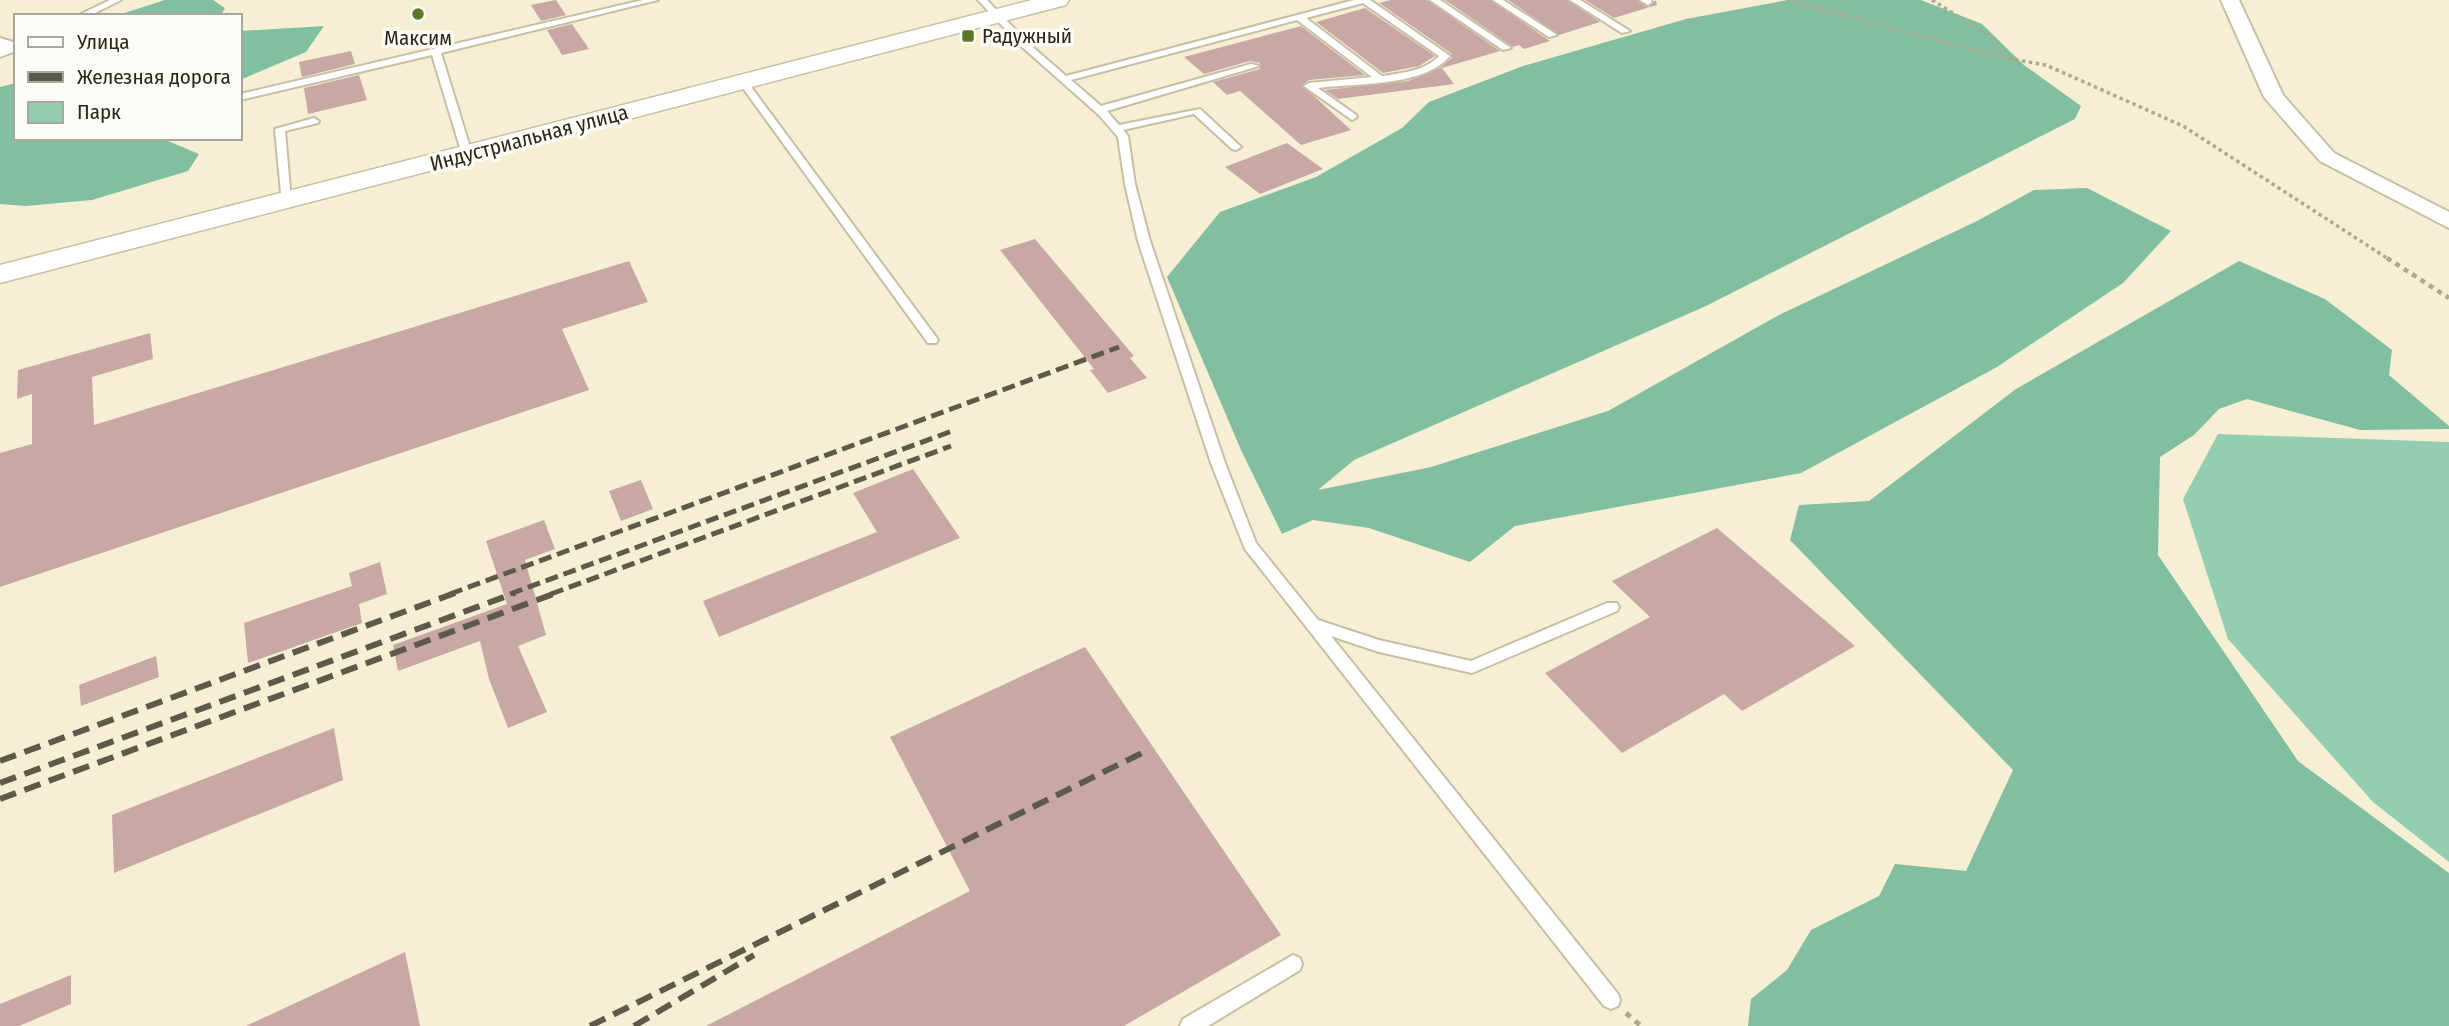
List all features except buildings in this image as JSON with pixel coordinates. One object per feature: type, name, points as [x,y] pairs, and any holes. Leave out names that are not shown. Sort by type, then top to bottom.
[{"type":"street","name":"Индустриальная улица","points":[[3,267],[286,201],[743,82],[990,8],[1058,0]]},
{"type":"street","points":[[2230,0],[2274,97],[2328,157],[2449,221]]},
{"type":"lane","points":[[86,14],[117,0]]},
{"type":"lane","points":[[242,97],[654,0]]},
{"type":"lane","points":[[1065,79],[1364,0],[1445,56],[1441,63],[1422,72],[1308,86],[1352,117]]},
{"type":"lane","points":[[1434,0],[1506,48]]},
{"type":"lane","points":[[1497,0],[1552,35]]},
{"type":"lane","points":[[1574,0],[1625,31]]},
{"type":"lane","points":[[990,8],[1123,136],[1130,184],[1148,253],[1214,450],[1250,545],[1611,1000]]},
{"type":"lane","points":[[1300,18],[1378,77]]},
{"type":"lane","points":[[436,51],[467,154]]},
{"type":"lane","points":[[1099,110],[1254,66]]},
{"type":"lane","points":[[743,82],[932,340]]},
{"type":"lane","points":[[1116,128],[1196,111],[1236,147]]},
{"type":"lane","points":[[286,201],[280,129],[314,121]]},
{"type":"lane","points":[[1311,624],[1379,646],[1472,667],[1612,607]]},
{"type":"lane","points":[[1190,1026],[1293,964]]},
{"type":"path","points":[[1786,0],[2005,58],[2046,65],[2183,125],[2449,298]]},
{"type":"path","points":[[1932,0],[1991,37],[2005,58]]},
{"type":"green space","points":[[165,0],[213,0],[225,8],[221,14],[121,14]]},
{"type":"green space","points":[[1788,0],[1921,0],[1982,24],[2024,65],[2081,106],[2075,119],[1706,306],[1354,460],[1318,490],[1431,467],[1608,411],[1779,315],[1977,221],[2034,190],[2087,188],[2171,231],[2123,283],[1997,367],[1801,473],[1515,526],[1470,562],[1369,528],[1313,520],[1282,534],[1241,450],[1167,277],[1220,212],[1316,177],[1402,128],[1429,102],[1523,66],[1686,19]]},
{"type":"green space","points":[[324,26],[306,52],[242,79],[242,31]]},
{"type":"green space","points":[[14,84],[14,140],[166,140],[199,154],[188,171],[92,200],[26,206],[0,204],[0,87]]},
{"type":"green space","points":[[2239,261],[2325,299],[2392,350],[2389,375],[2449,426],[2449,429],[2360,430],[2247,399],[2219,409],[2194,435],[2160,457],[2158,555],[2298,761],[2449,873],[2449,1026],[1748,1026],[1751,999],[1787,970],[1811,930],[1879,896],[1895,864],[1966,871],[2013,770],[1790,540],[1799,505],[1869,501],[2016,389]]},
{"type":"green space","points":[[2218,434],[2449,442],[2449,862],[2373,802],[2228,639],[2183,499]]},
{"type":"railway","points":[[450,594],[1119,347]]},
{"type":"railway","points":[[510,594],[952,431]]},
{"type":"railway","points":[[551,594],[951,446]]},
{"type":"railway","points":[[0,761],[455,593]]},
{"type":"railway","points":[[0,783],[515,593]]},
{"type":"railway","points":[[0,799],[556,593]]},
{"type":"railway","points":[[590,1026],[1142,753]]},
{"type":"railway","points":[[634,1026],[754,955]]},
{"type":"place","name":"Максим","points":[[418,14]]},
{"type":"place","name":"Радужный","points":[[968,36]]}]
